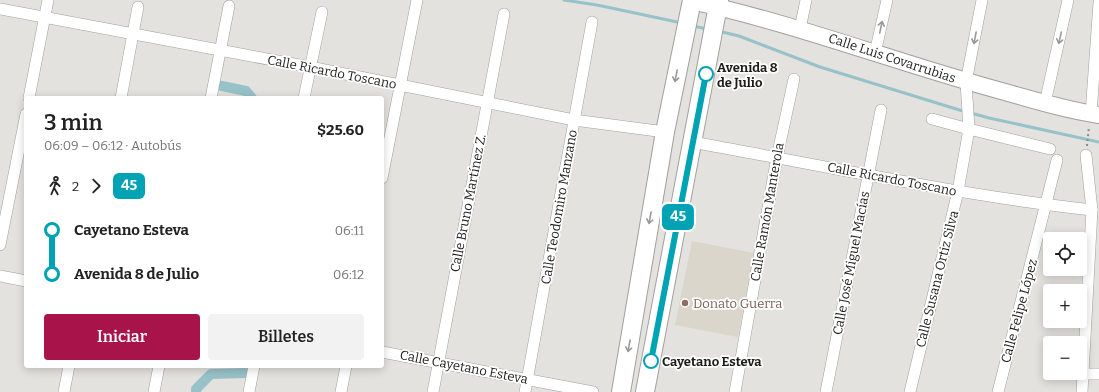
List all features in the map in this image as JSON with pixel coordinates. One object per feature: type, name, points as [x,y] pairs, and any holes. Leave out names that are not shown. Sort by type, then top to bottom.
[{"type":"main road","points":[[621,392],[665,132],[690,4]]},
{"type":"main road","points":[[645,392],[718,9]]},
{"type":"street","points":[[29,96],[48,0]]},
{"type":"street","points":[[800,29],[806,0]]},
{"type":"street","points":[[875,53],[887,0]]},
{"type":"street","name":"Calle Susana Ortiz Silva","points":[[910,392],[958,191],[969,125],[966,87],[982,0]]},
{"type":"street","points":[[1044,103],[1068,0]]},
{"type":"street","points":[[1095,114],[1099,3]]},
{"type":"street","points":[[384,168],[416,4]]},
{"type":"street","name":"Calle Luis Covarrubias","points":[[690,4],[718,9],[800,29],[875,53],[966,87],[1095,114]]},
{"type":"street","points":[[212,96],[229,6]]},
{"type":"street","points":[[121,96],[138,7]]},
{"type":"street","name":"Calle Ricardo Toscano","points":[[0,9],[487,101],[574,120],[665,132]]},
{"type":"street","points":[[304,96],[322,12]]},
{"type":"street","name":"Calle Bruno Martínez Z.","points":[[433,392],[504,14]]},
{"type":"street","name":"Calle Teodomiro Manzano","points":[[525,392],[592,22]]},
{"type":"street","name":"Calle Ramón Manterola","points":[[734,392],[777,157],[794,79]]},
{"type":"street","name":"Calle José Miguel Macías","points":[[826,392],[881,110]]},
{"type":"street","points":[[932,118],[969,125],[1050,149]]},
{"type":"street","points":[[0,245],[24,124]]},
{"type":"street","name":"Calle Ricardo Toscano","points":[[692,142],[958,191],[1047,205],[1092,210]]},
{"type":"street","points":[[1085,336],[1092,210],[1086,149]]},
{"type":"street","name":"Calle Felipe López","points":[[998,392],[1047,205],[1057,160]]},
{"type":"street","points":[[0,276],[24,281]]},
{"type":"street","name":"Calle Cayetano Esteva","points":[[384,352],[594,392]]},
{"type":"street","points":[[64,392],[69,368]]},
{"type":"street","points":[[154,392],[159,368]]},
{"type":"street","points":[[249,392],[254,368]]},
{"type":"street","points":[[341,392],[346,368]]},
{"type":"street","points":[[1087,374],[1099,374]]},
{"type":"street","points":[[1082,392],[1083,380]]},
{"type":"path","points":[[1086,149],[1088,134]]},
{"type":"shaded area","points":[[692,241],[754,253],[738,337],[675,325]]},
{"type":"waterway","points":[[564,0],[597,5],[682,23]]},
{"type":"waterway","points":[[693,26],[707,29]]},
{"type":"waterway","points":[[718,31],[739,36],[820,67],[966,112]]},
{"type":"waterway","points":[[222,86],[246,91],[250,96]]},
{"type":"waterway","points":[[971,113],[1099,142]]},
{"type":"waterway","points":[[196,392],[196,389],[211,374],[245,373]]},
{"type":"bus line","name":"45","points":[[651,361],[706,74]]},
{"type":"place","name":"Avenida 8 de Julio","points":[[706,74]]},
{"type":"place","name":"Donato Guerra","points":[[685,303]]},
{"type":"place","name":"Cayetano Esteva","points":[[651,361]]}]
